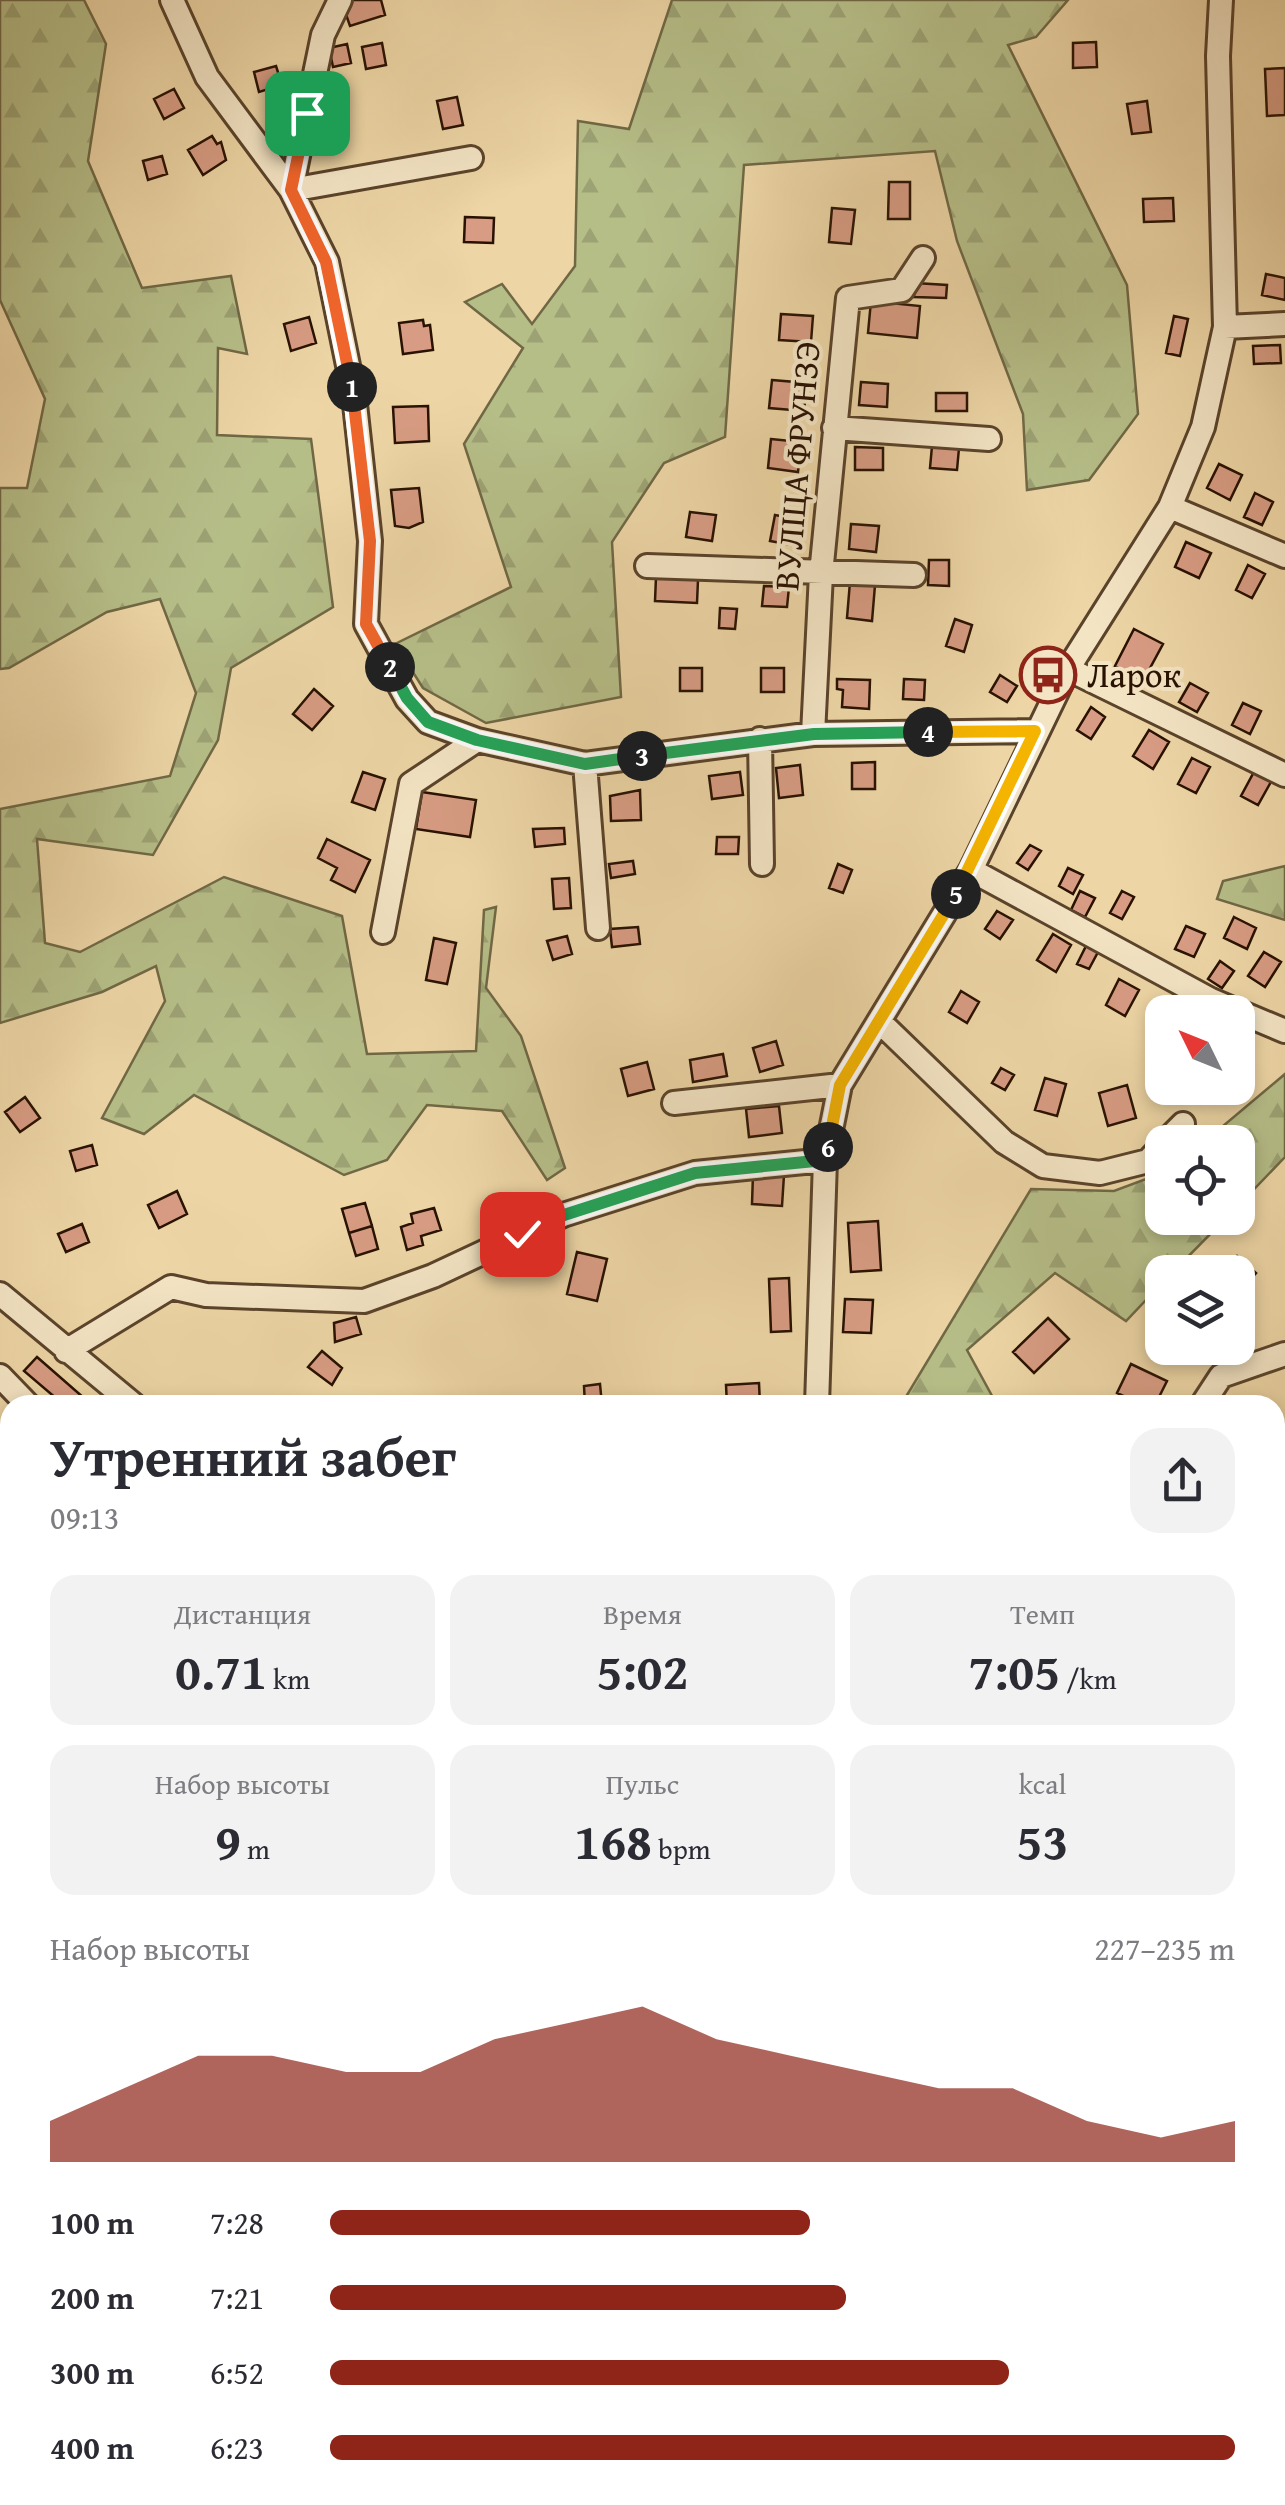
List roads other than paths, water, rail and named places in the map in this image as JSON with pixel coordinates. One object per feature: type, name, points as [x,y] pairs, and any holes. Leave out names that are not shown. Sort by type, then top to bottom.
[{"type":"street","points":[[172,0],[208,77],[291,190],[326,262],[354,395],[370,541],[366,624],[407,698],[428,722],[477,740],[585,764],[814,734],[1035,731]]},
{"type":"street","points":[[291,190],[323,36],[340,0]]},
{"type":"street","points":[[817,1395],[825,1160],[840,1085],[971,870],[1068,669],[1170,507],[1203,427],[1225,327],[1218,56],[1221,0]]},
{"type":"street","points":[[291,190],[470,158]]},
{"type":"street","name":"ВУЛІЦА ФРУНЗЭ","points":[[814,734],[820,574],[848,298],[902,290],[923,258]]},
{"type":"street","points":[[1225,327],[1285,324]]},
{"type":"street","points":[[834,428],[989,439]]},
{"type":"street","points":[[1170,507],[1285,556]]},
{"type":"street","points":[[647,566],[914,575]]},
{"type":"street","points":[[1068,669],[1285,775]]},
{"type":"street","points":[[760,739],[762,864]]},
{"type":"street","points":[[384,932],[410,784],[477,740]]},
{"type":"street","points":[[585,764],[598,928]]},
{"type":"street","points":[[971,870],[1211,1000],[1285,1031]]},
{"type":"street","points":[[880,1022],[1004,1142],[1042,1166],[1100,1173],[1145,1163]]},
{"type":"street","points":[[674,1103],[840,1085]]},
{"type":"street","points":[[66,1351],[171,1287],[206,1295],[364,1301],[433,1276],[564,1215],[695,1173],[825,1160]]},
{"type":"street","points":[[0,1294],[121,1395]]},
{"type":"street","points":[[1209,1395],[1221,1376],[1285,1354]]},
{"type":"street","points":[[0,1376],[18,1395]]},
{"type":"street","points":[[816,1380],[823,1395]]},
{"type":"place","name":"Ларок","points":[[1048,675]]}]
